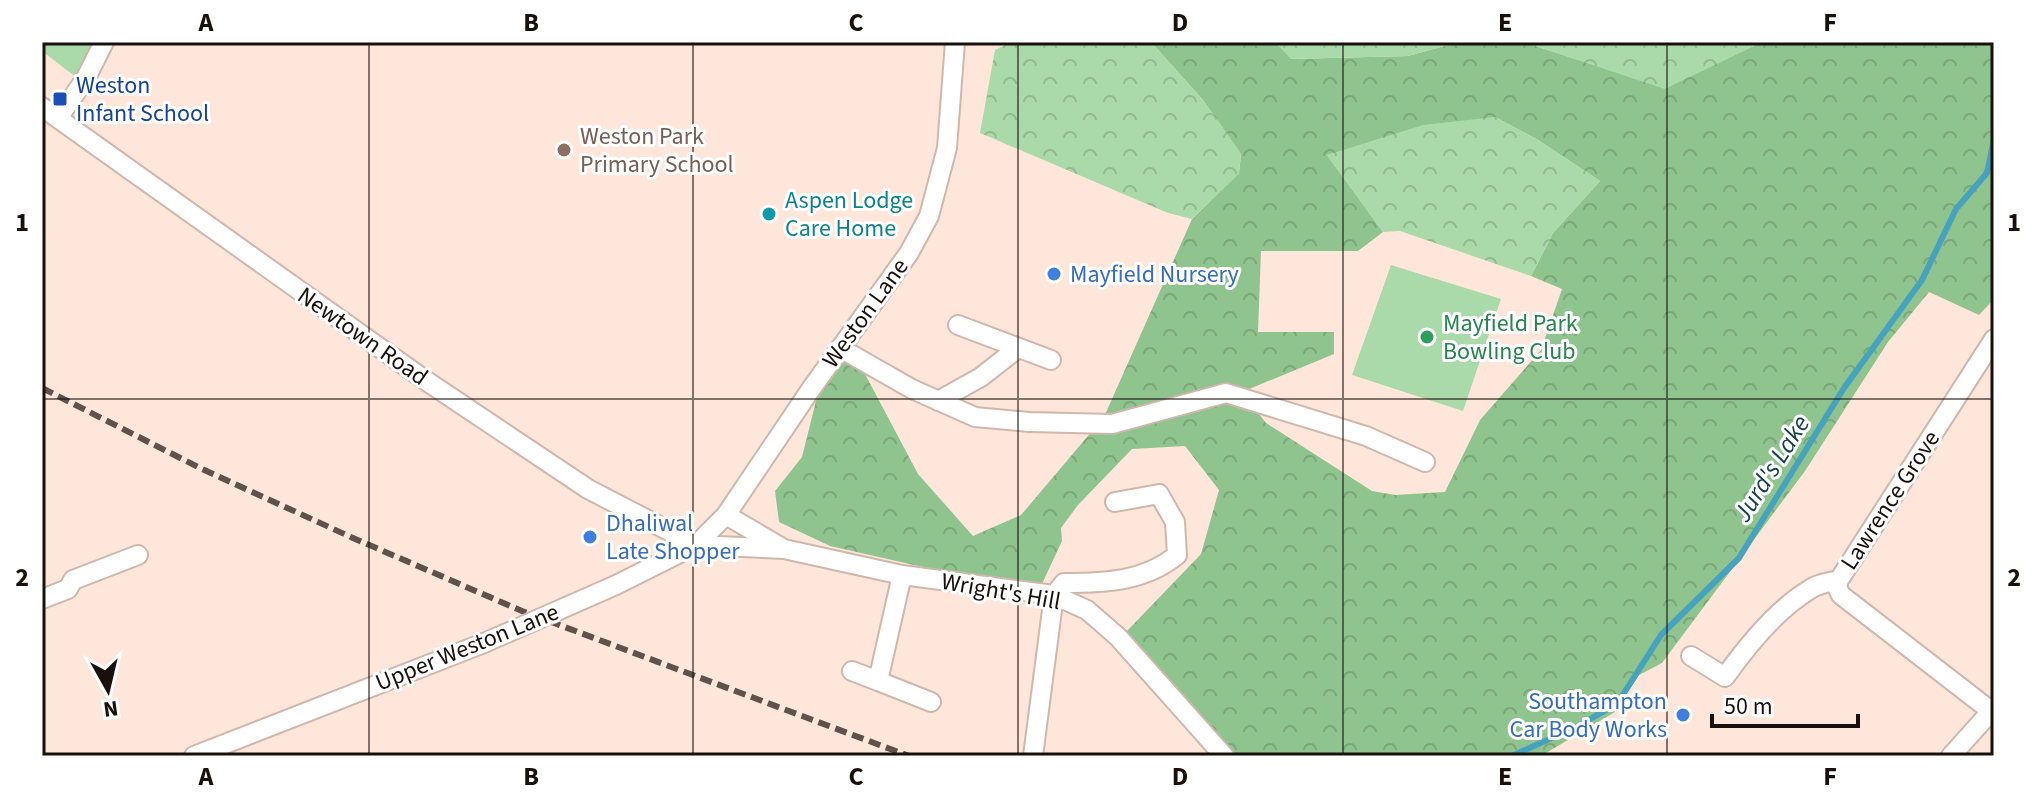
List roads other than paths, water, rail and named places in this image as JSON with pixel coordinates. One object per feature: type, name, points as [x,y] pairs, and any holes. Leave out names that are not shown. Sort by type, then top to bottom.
[{"type":"street","points":[[58,118],[86,78],[104,42]]},
{"type":"street","name":"Weston Lane","points":[[726,515],[909,253],[929,216],[947,148],[955,42]]},
{"type":"street","name":"Newtown Road","points":[[42,107],[425,380],[595,493],[696,545]]},
{"type":"street","points":[[958,325],[1051,360]]},
{"type":"street","name":"Lawrence Grove","points":[[1992,709],[1841,595],[1837,587],[1994,339]]},
{"type":"street","points":[[840,348],[912,389],[975,417],[1112,424],[1226,393],[1310,416],[1425,462]]},
{"type":"street","points":[[938,401],[981,377],[1018,348]]},
{"type":"street","points":[[1033,756],[1054,595],[1064,583],[1116,581],[1159,570],[1177,555],[1175,522],[1159,494],[1115,502]]},
{"type":"street","name":"Upper Weston Lane","points":[[194,756],[484,643],[616,585],[696,545],[726,515]]},
{"type":"street","name":"Wright's Hill","points":[[726,515],[784,549],[902,575],[1054,595],[1087,610],[1118,637],[1224,756]]},
{"type":"street","points":[[696,545],[784,549]]},
{"type":"street","points":[[42,599],[68,589],[73,580],[138,555]]},
{"type":"street","points":[[878,681],[902,575]]},
{"type":"street","points":[[1691,656],[1725,677],[1743,652],[1790,604],[1811,588],[1839,580]]},
{"type":"street","points":[[852,671],[931,702]]},
{"type":"street","points":[[1951,756],[1992,709]]},
{"type":"waterway","name":"Jurd's Lake","points":[[1512,756],[1576,727],[1617,704],[1661,635],[1739,558],[1844,388],[1922,280],[1956,209],[1987,173],[1994,139]]},
{"type":"railway","points":[[42,388],[200,468],[522,611],[909,756]]},
{"type":"place","name":"Weston Infant School","points":[[60,99]]},
{"type":"place","name":"Weston Park Primary School","points":[[564,150]]},
{"type":"place","name":"Aspen Lodge Care Home","points":[[769,214]]},
{"type":"place","name":"Mayfield Nursery","points":[[1054,274]]},
{"type":"place","name":"Mayfield Park Bowling Club","points":[[1427,337]]},
{"type":"place","name":"Dhaliwal Late Shopper","points":[[590,537]]},
{"type":"place","name":"Southampton Car Body Works","points":[[1683,715]]}]
